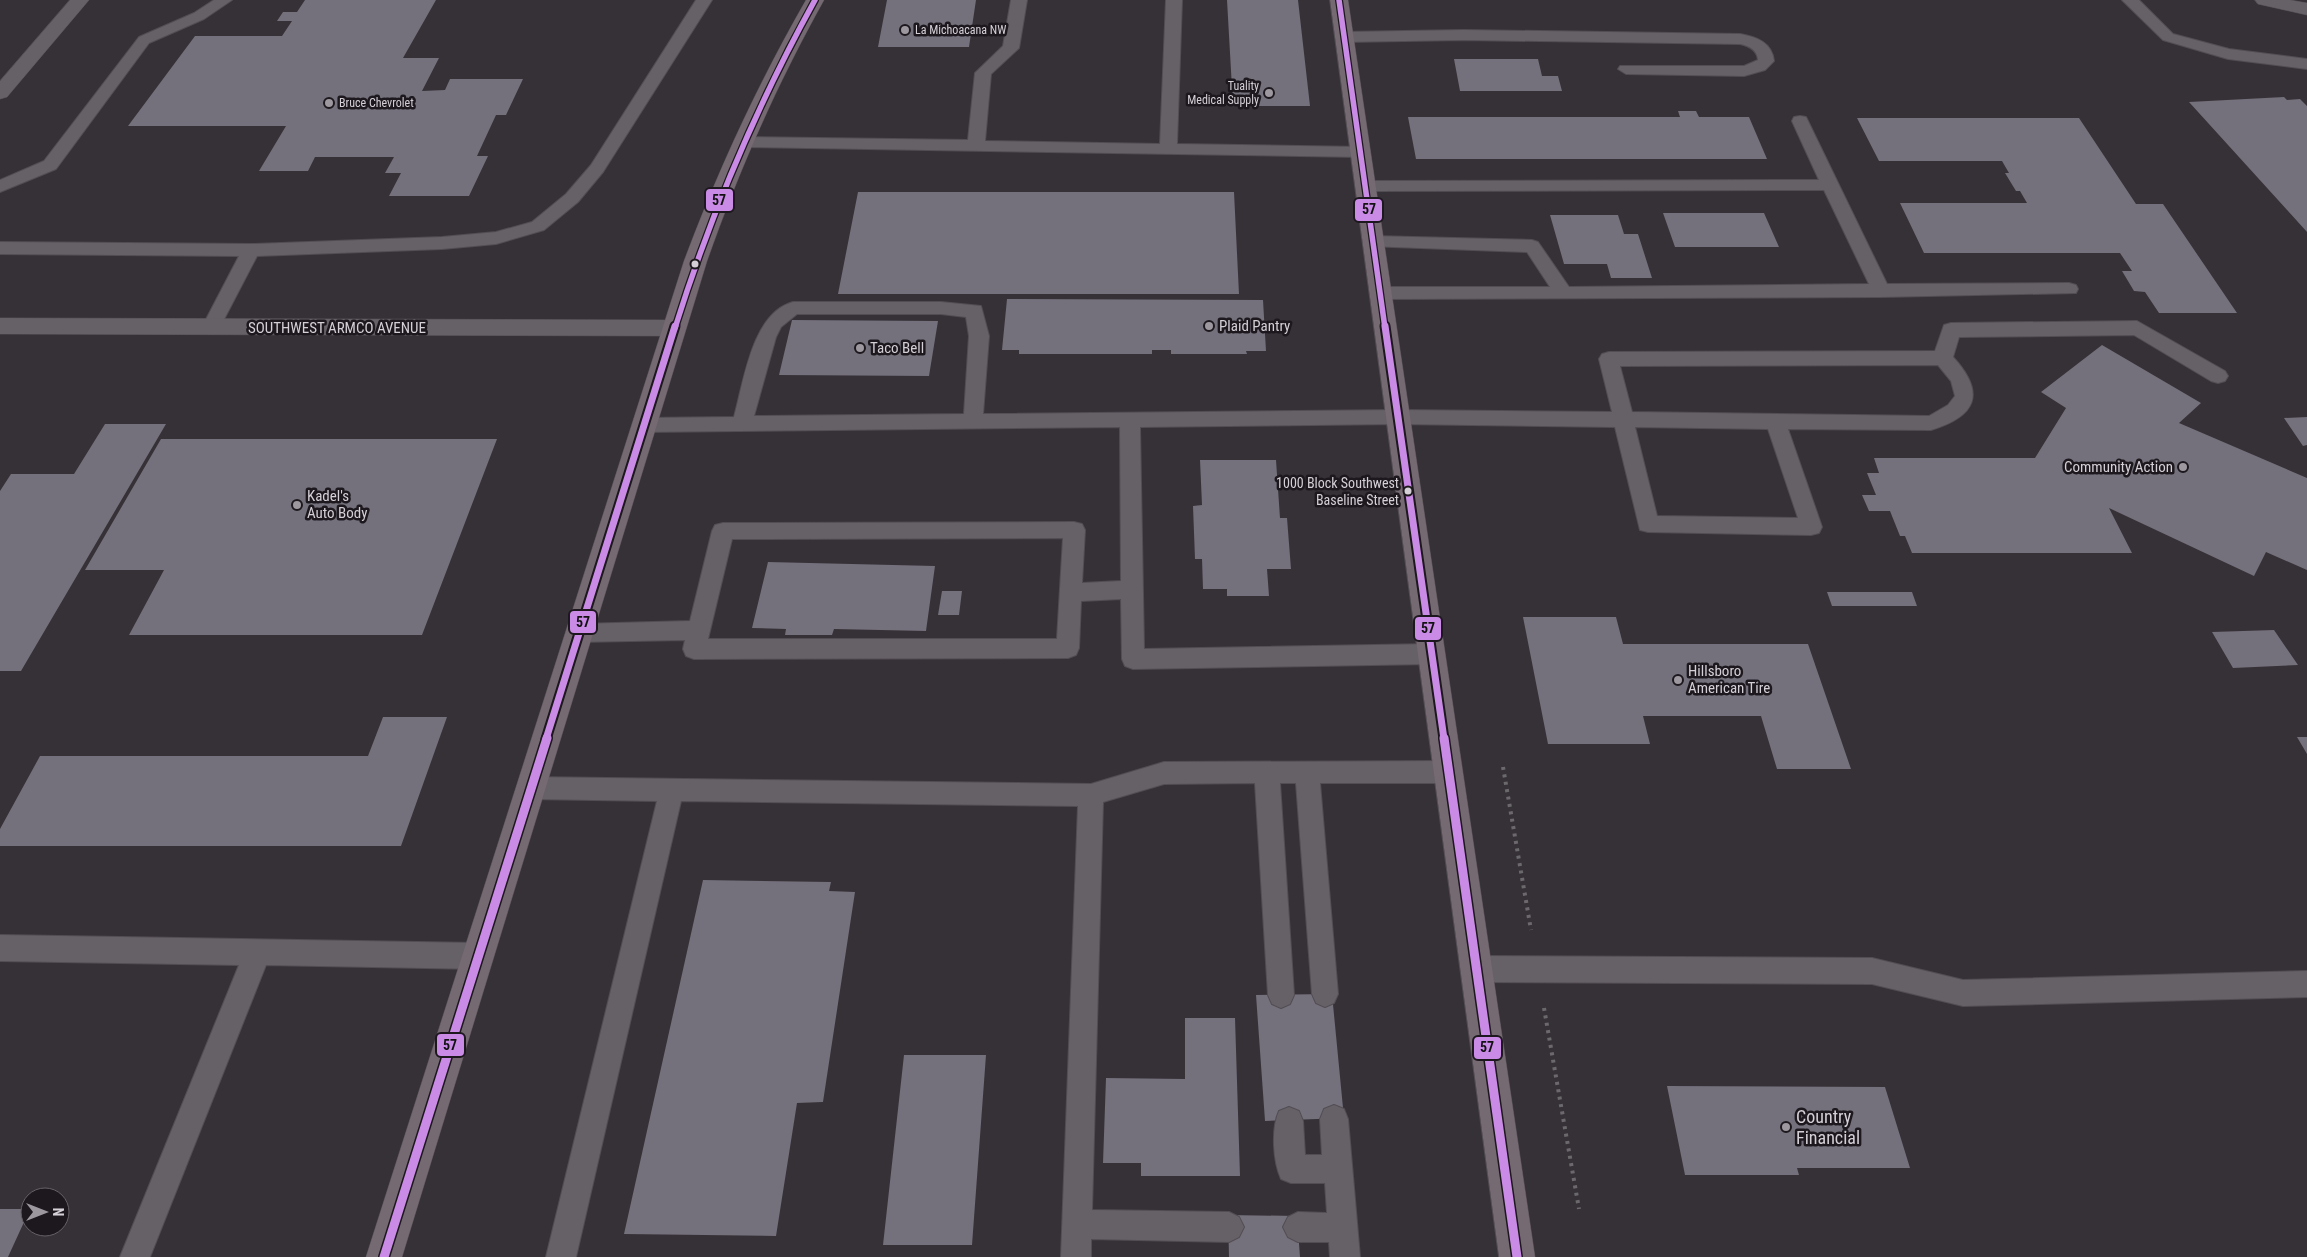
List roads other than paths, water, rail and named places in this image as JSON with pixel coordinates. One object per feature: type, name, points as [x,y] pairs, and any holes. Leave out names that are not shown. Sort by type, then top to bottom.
[{"type":"highway","points":[[384,1257],[673,328],[742,142],[794,34],[815,0]]},
{"type":"highway","points":[[1339,0],[1517,1257]]},
{"type":"street","points":[[0,93],[80,0]]},
{"type":"street","points":[[2264,0],[2307,9]]},
{"type":"street","name":"SOUTHWEST ARMCO AVENUE","points":[[0,326],[673,328]]},
{"type":"lane","points":[[0,187],[50,165],[144,40],[199,16],[224,0]]},
{"type":"lane","points":[[0,248],[251,250],[442,243],[496,238],[538,226],[572,198],[596,168],[704,0]]},
{"type":"lane","points":[[976,146],[983,73],[1011,48],[1020,0]]},
{"type":"lane","points":[[1168,149],[1174,0]]},
{"type":"lane","points":[[2130,0],[2168,37],[2228,54],[2307,64]]},
{"type":"lane","points":[[1344,37],[1464,35],[1740,39],[1760,46],[1766,55],[1766,61],[1759,67],[1744,71],[1626,70]]},
{"type":"lane","points":[[1800,121],[1881,291]]},
{"type":"lane","points":[[742,142],[1361,152]]},
{"type":"lane","points":[[1365,186],[1830,185]]},
{"type":"lane","points":[[1373,242],[1532,246],[1564,293]]},
{"type":"lane","points":[[211,327],[251,250]]},
{"type":"lane","points":[[1380,293],[2069,290]]},
{"type":"lane","points":[[742,424],[766,337],[774,322],[793,308],[941,308],[974,311],[979,336],[973,421]]},
{"type":"lane","points":[[1943,358],[1951,330],[2137,328],[2218,376]]},
{"type":"lane","points":[[643,425],[1398,417],[1622,420],[1776,422],[1931,423],[1950,415],[1962,404],[1965,393],[1960,376],[1943,358],[1609,359],[1622,420],[1648,524],[1811,527],[1776,422]]},
{"type":"lane","points":[[1130,419],[1133,660],[1432,654]]},
{"type":"lane","points":[[1074,530],[1068,648],[694,649],[699,630],[723,531],[1074,530]]},
{"type":"lane","points":[[1071,592],[1132,590]]},
{"type":"lane","points":[[578,633],[699,630]]},
{"type":"lane","points":[[530,788],[1091,795],[1164,773],[1448,772]]},
{"type":"lane","points":[[1267,773],[1280,995]]},
{"type":"lane","points":[[1307,773],[1325,994]]},
{"type":"lane","points":[[560,1257],[672,789]]},
{"type":"lane","points":[[1076,1257],[1091,795]]},
{"type":"lane","points":[[0,948],[478,956]]},
{"type":"lane","points":[[135,1257],[258,951]]},
{"type":"lane","points":[[1476,969],[1872,971],[1962,993],[2307,984]]},
{"type":"lane","points":[[1334,1119],[1345,1257]]},
{"type":"lane","points":[[1289,1121],[1291,1170],[1338,1169]]},
{"type":"lane","points":[[1077,1224],[1229,1227]]},
{"type":"lane","points":[[1298,1227],[1342,1228]]},
{"type":"place","name":"La Michoacana NW","points":[[905,30]]},
{"type":"place","name":"Tuality Medical Supply","points":[[1269,93]]},
{"type":"place","name":"Bruce Chevrolet","points":[[329,103]]},
{"type":"place","name":"Plaid Pantry","points":[[1209,326]]},
{"type":"place","name":"Taco Bell","points":[[860,348]]},
{"type":"place","name":"Community Action","points":[[2183,467]]},
{"type":"place","name":"1000 Block Southwest Baseline Street","points":[[1408,491]]},
{"type":"place","name":"Kadel's Auto Body","points":[[297,505]]},
{"type":"place","name":"Hillsboro American Tire","points":[[1678,680]]},
{"type":"place","name":"Country Financial","points":[[1786,1127]]}]
